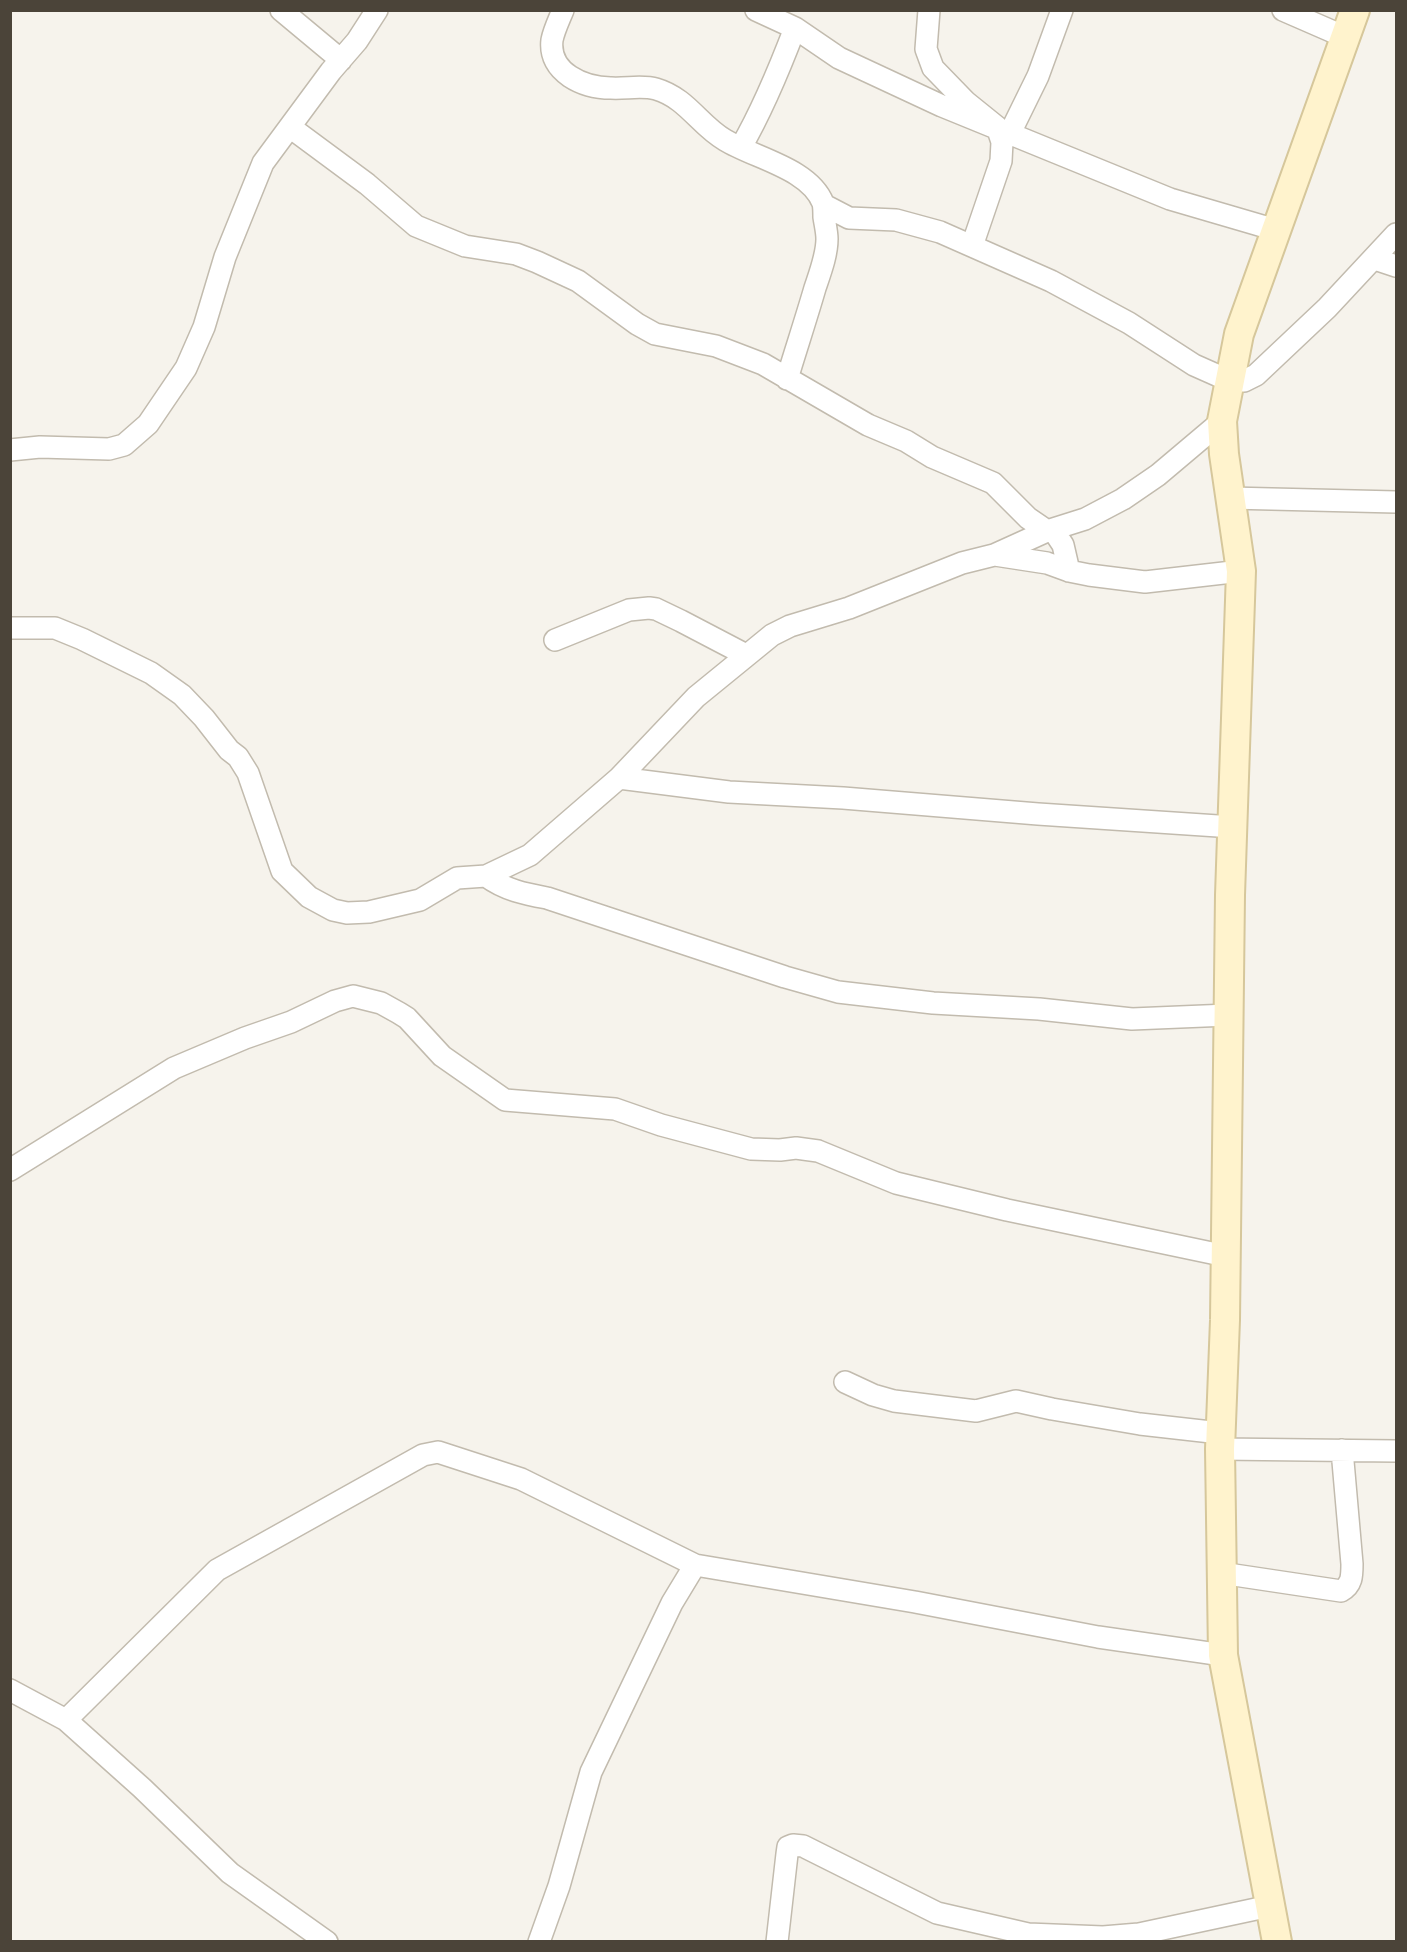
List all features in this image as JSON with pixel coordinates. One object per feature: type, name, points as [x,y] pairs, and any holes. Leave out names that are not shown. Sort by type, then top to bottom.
[{"type":"street","points":[[281,10],[340,60]]},
{"type":"street","points":[[10,450],[40,447],[109,448],[124,445],[148,424],[186,368],[204,327],[225,257],[263,163],[340,60],[357,41],[377,10]]},
{"type":"street","points":[[563,10],[552,38],[552,47],[557,65],[567,76],[588,85],[655,89],[670,95],[693,111],[707,128],[726,141],[800,177],[812,188],[824,205],[849,218],[896,220],[939,232],[972,246],[1051,281],[1129,323],[1194,365],[1230,381],[1244,381],[1256,375],[1327,308],[1396,234]]},
{"type":"street","points":[[756,10],[795,28],[839,58],[942,106],[1159,195],[1276,230]]},
{"type":"street","points":[[929,10],[926,49],[933,68],[966,102],[1004,130]]},
{"type":"street","points":[[972,246],[1001,161],[1004,130],[1038,76],[1062,10]]},
{"type":"street","points":[[1283,10],[1345,37]]},
{"type":"street","points":[[1277,1941],[1223,1655],[1220,1441],[1226,1320],[1228,1016],[1241,571],[1222,421],[1239,334],[1355,10]]},
{"type":"street","points":[[741,147],[774,85],[795,28]]},
{"type":"street","points":[[290,127],[367,184],[416,226],[465,246],[516,254],[537,262],[578,281],[637,324],[655,333],[716,346],[763,364],[868,425],[906,441],[932,457],[993,483],[1028,518],[1050,531],[1063,545],[1069,571]]},
{"type":"street","points":[[787,380],[827,241],[824,205]]},
{"type":"street","points":[[827,241],[837,226],[849,218]]},
{"type":"street","points":[[1374,259],[1396,266]]},
{"type":"street","points":[[10,628],[55,628],[151,673],[182,694],[229,750],[238,757],[248,773],[282,871],[309,897],[333,910],[347,913],[369,912],[420,900],[457,878],[486,876],[530,855],[619,778],[696,697],[772,635],[790,626],[849,608],[962,563],[994,555],[1084,519],[1123,499],[1158,475],[1222,421]]},
{"type":"street","points":[[1230,498],[1396,502]]},
{"type":"street","points":[[994,555],[1047,563],[1069,571],[1145,582],[1241,571]]},
{"type":"street","points":[[555,640],[629,610],[649,608],[681,621],[746,655]]},
{"type":"street","points":[[714,640],[772,635]]},
{"type":"street","points":[[619,778],[729,792],[843,798],[1233,827]]},
{"type":"street","points":[[486,876],[516,892],[547,898],[774,974],[838,992],[933,1003],[1039,1009],[1132,1019],[1228,1016]]},
{"type":"street","points":[[10,1170],[174,1068],[353,996],[381,1003],[399,1013],[442,1056],[505,1100],[615,1109],[661,1125],[751,1149],[796,1148],[818,1151],[896,1183],[1007,1210],[1226,1256]]},
{"type":"street","points":[[845,1382],[873,1395],[894,1401],[975,1411],[1016,1401],[1220,1441],[1342,1450],[1396,1451]]},
{"type":"street","points":[[1221,1573],[1341,1591],[1347,1588],[1352,1577],[1352,1564],[1342,1450]]},
{"type":"street","points":[[66,1720],[217,1570],[423,1455],[438,1452],[522,1479],[695,1565],[915,1602],[1098,1637],[1223,1655]]},
{"type":"street","points":[[539,1941],[559,1886],[591,1772],[672,1603],[695,1565]]},
{"type":"street","points":[[10,1690],[66,1720],[142,1788],[230,1873],[327,1941]]},
{"type":"street","points":[[777,1941],[788,1847],[793,1845],[803,1846],[937,1913],[1028,1934],[1103,1937],[1139,1934],[1270,1906]]}]
